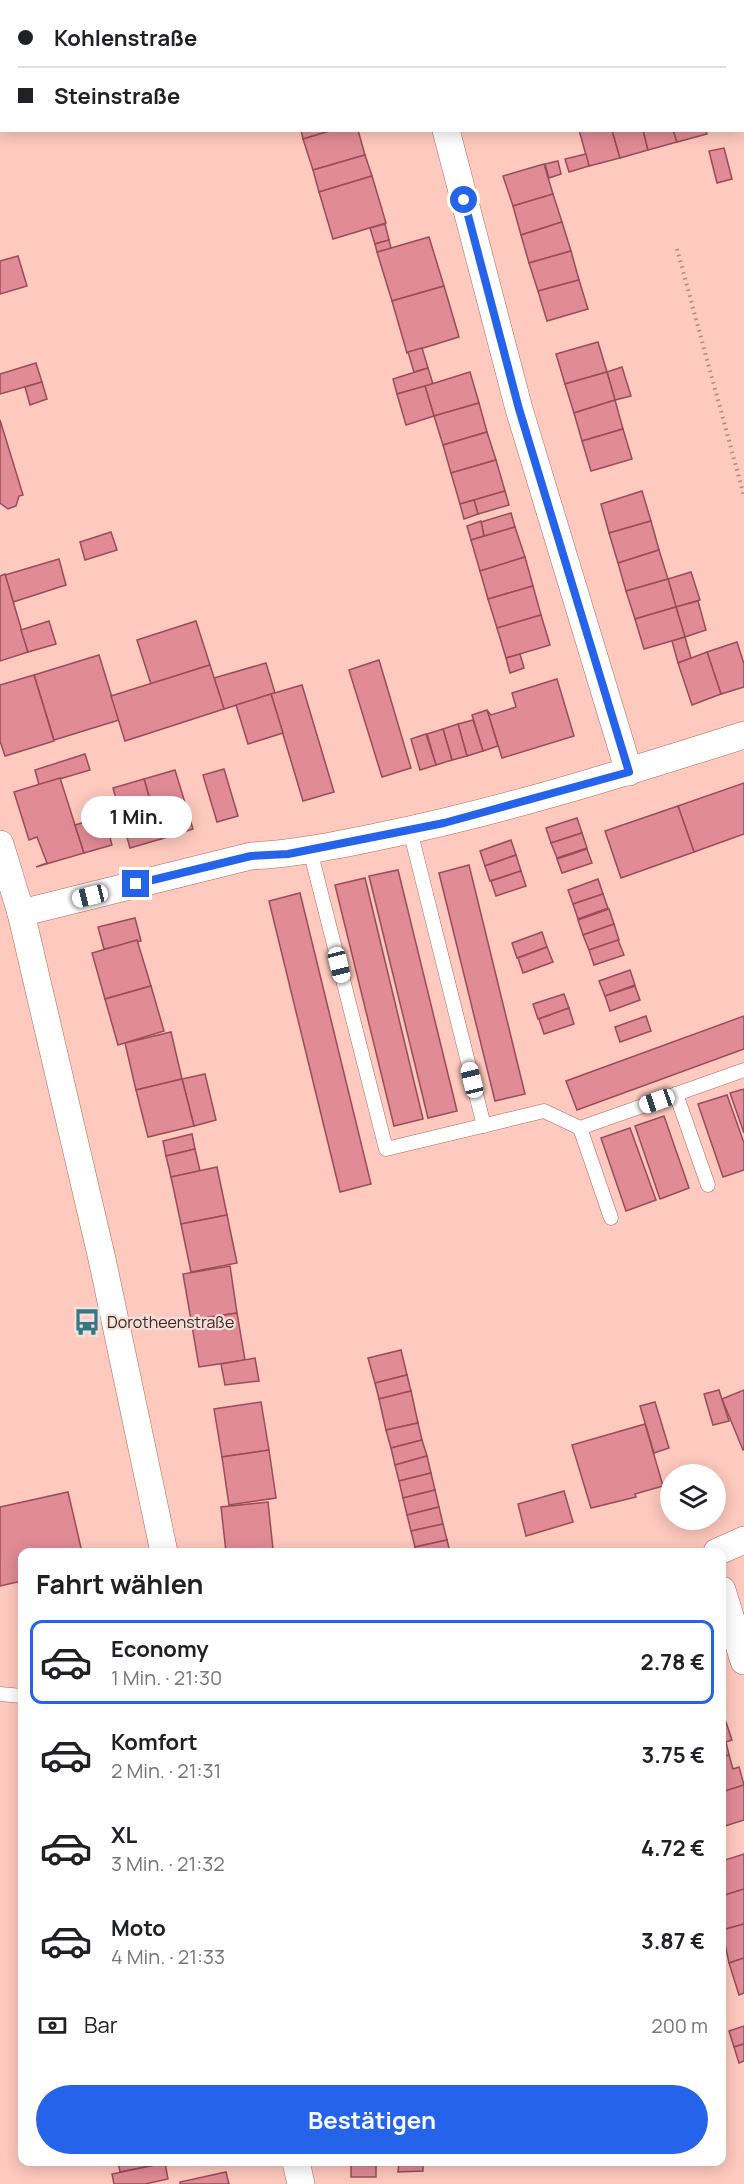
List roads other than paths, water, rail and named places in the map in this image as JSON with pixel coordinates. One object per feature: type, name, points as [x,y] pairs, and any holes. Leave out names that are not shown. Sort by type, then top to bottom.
[{"type":"street","points":[[447,132],[519,409],[629,772]]},
{"type":"street","points":[[21,912],[251,856],[310,850],[410,830],[629,772],[744,735]]},
{"type":"street","points":[[0,844],[21,912],[102,1259],[163,1548]]},
{"type":"street","points":[[726,1548],[744,1540]]},
{"type":"street","points":[[726,1603],[744,1661]]},
{"type":"street","points":[[297,2166],[300,2184]]},
{"type":"lane","points":[[410,830],[484,1126]]},
{"type":"lane","points":[[310,850],[386,1149],[544,1111],[580,1128],[744,1070]]},
{"type":"lane","points":[[676,1094],[708,1185]]},
{"type":"lane","points":[[580,1128],[611,1218]]},
{"type":"lane","points":[[0,1694],[18,1695]]},
{"type":"place","name":"Dorotheenstraße","points":[[87,1322]]}]
